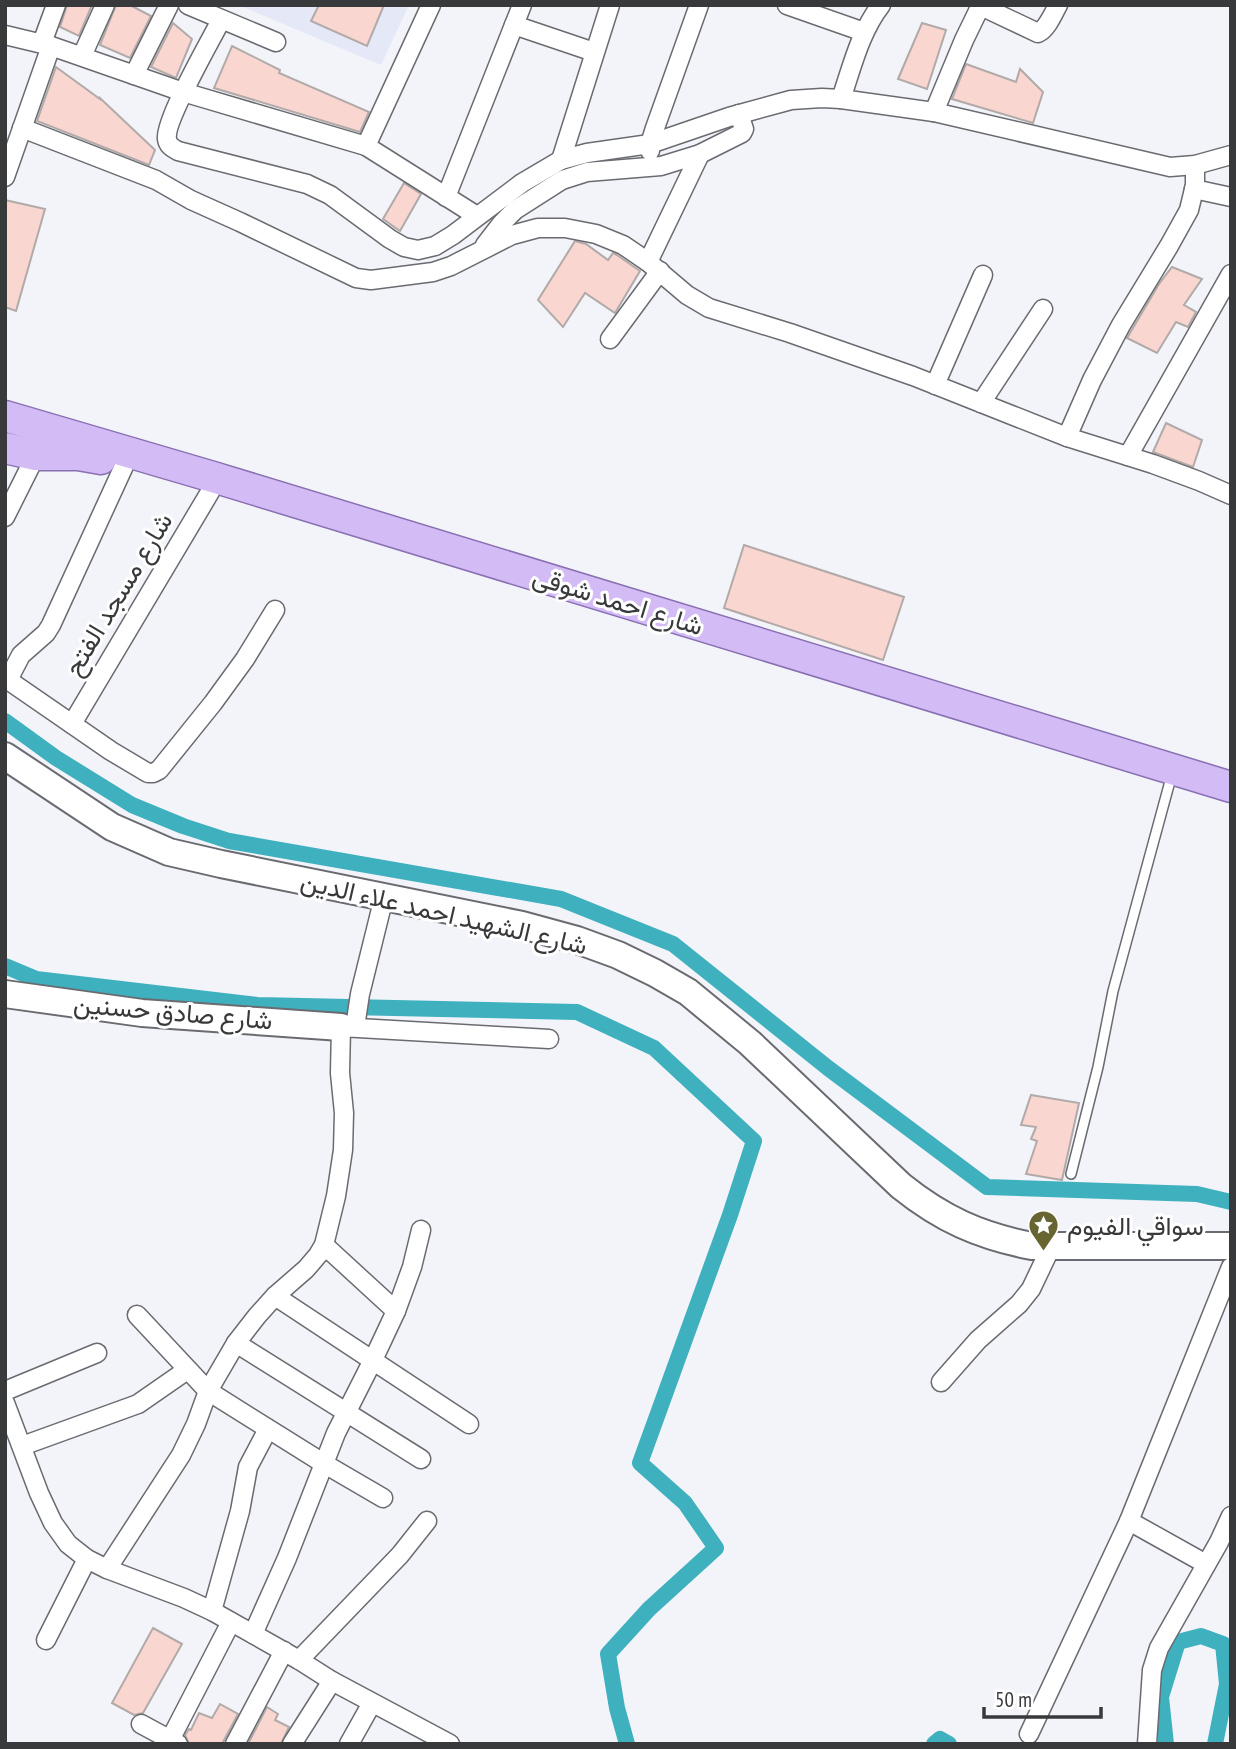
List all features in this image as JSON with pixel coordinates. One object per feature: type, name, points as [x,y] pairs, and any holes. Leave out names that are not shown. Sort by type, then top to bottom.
[{"type":"main road","points":[[15,419],[27,427],[26,438],[19,452]]},
{"type":"main road","name":"شارع احمد شوقى","points":[[15,419],[1231,787]]},
{"type":"main road","name":"شارع احمد شوقى","points":[[19,452],[79,455],[104,460],[1231,805]]},
{"type":"main road","name":"شارع الشهيد احمد علاء الدين","points":[[8,765],[112,827],[169,852],[550,932],[618,955],[688,992],[750,1043],[921,1203],[974,1231],[1032,1246],[1231,1246]]},
{"type":"main road","name":"شارع صادق حسنين","points":[[5,994],[142,1013],[351,1023]]},
{"type":"street","points":[[5,177],[47,44],[56,5]]},
{"type":"street","points":[[82,57],[105,5]]},
{"type":"street","points":[[134,75],[169,5]]},
{"type":"street","points":[[188,5],[276,42]]},
{"type":"street","points":[[366,146],[431,5]]},
{"type":"street","points":[[446,197],[522,5]]},
{"type":"street","points":[[561,160],[610,5]]},
{"type":"street","points":[[649,168],[650,144],[699,5]]},
{"type":"street","points":[[787,5],[864,32]]},
{"type":"street","points":[[841,99],[864,32],[881,5]]},
{"type":"street","points":[[934,112],[981,5],[1039,33],[1058,5]]},
{"type":"street","points":[[222,20],[183,92],[167,130],[170,146],[178,151],[307,184],[330,195],[390,240],[418,250],[435,246],[453,235],[522,183],[561,160],[587,153],[650,144],[739,114],[791,100],[841,99],[934,112],[1158,165],[1184,167],[1194,178],[1231,197]]},
{"type":"street","points":[[514,25],[594,52]]},
{"type":"street","points":[[5,35],[47,44],[183,92],[366,146],[477,216]]},
{"type":"street","points":[[480,250],[516,210],[562,180],[587,172],[649,168],[700,154],[744,132],[739,114]]},
{"type":"street","points":[[22,128],[156,180],[191,200],[355,278],[372,280],[433,272],[451,266],[512,235],[538,228],[565,228],[596,234],[623,246],[654,267],[687,295],[709,308],[935,385],[1067,438],[1128,456],[1231,495]]},
{"type":"street","points":[[610,339],[654,267],[700,154]]},
{"type":"street","points":[[1067,438],[1092,380],[1189,210],[1194,178],[1231,155]]},
{"type":"street","points":[[1128,456],[1231,274]]},
{"type":"street","points":[[935,385],[983,275]]},
{"type":"street","points":[[981,403],[1043,309]]},
{"type":"street","points":[[5,517],[19,452]]},
{"type":"street","points":[[124,466],[51,625],[46,633],[21,655],[7,679],[148,773],[153,773],[159,770],[213,703],[245,659],[275,610]]},
{"type":"street","name":"شارع مسجد الفتح","points":[[72,724],[210,492]]},
{"type":"street","points":[[107,1569],[181,1455],[208,1391],[236,1343],[275,1296],[306,1269],[324,1245],[336,1196],[343,1150],[344,1113],[340,1073],[384,897]]},
{"type":"street","points":[[351,1023],[549,1039]]},
{"type":"street","points":[[253,1634],[287,1558],[323,1463],[396,1311],[408,1280],[421,1230]]},
{"type":"street","points":[[324,1245],[396,1311]]},
{"type":"street","points":[[941,1382],[978,1340],[1019,1304],[1031,1289],[1051,1247]]},
{"type":"street","points":[[1029,1734],[1129,1521],[1231,1267]]},
{"type":"street","points":[[275,1296],[469,1424]]},
{"type":"street","points":[[137,1315],[208,1391],[383,1498]]},
{"type":"street","points":[[236,1343],[421,1460]]},
{"type":"street","points":[[5,1391],[97,1353]]},
{"type":"street","points":[[22,1446],[138,1404],[187,1370]]},
{"type":"street","points":[[5,1402],[39,1493],[53,1522],[68,1544],[87,1559],[212,1611],[332,1681],[450,1744]]},
{"type":"street","points":[[212,1611],[240,1511],[248,1468],[268,1429]]},
{"type":"street","points":[[1147,1744],[1152,1670],[1158,1648],[1231,1516]]},
{"type":"street","points":[[235,1744],[291,1655],[400,1555],[427,1521]]},
{"type":"street","points":[[1129,1521],[1206,1564]]},
{"type":"street","points":[[46,1640],[87,1559]]},
{"type":"street","points":[[141,1724],[174,1742],[231,1622]]},
{"type":"street","points":[[292,1744],[332,1681]]},
{"type":"street","points":[[349,1744],[372,1703]]},
{"type":"lane","points":[[1071,1174],[1098,1067],[1113,991],[1169,785]]},
{"type":"shaded area","points":[[238,5],[409,5],[381,65]]},
{"type":"building","points":[[67,5],[92,5],[79,36],[60,27]]},
{"type":"building","points":[[116,5],[130,5],[151,16],[130,58],[100,45]]},
{"type":"building","points":[[319,5],[384,5],[367,46],[311,21]]},
{"type":"building","points":[[173,23],[192,39],[176,78],[151,67]]},
{"type":"building","points":[[922,23],[946,30],[927,89],[898,79]]},
{"type":"building","points":[[232,46],[280,70],[279,73],[369,112],[360,132],[214,88]]},
{"type":"building","points":[[966,64],[1016,82],[1020,69],[1043,92],[1033,123],[952,99]]},
{"type":"building","points":[[56,67],[100,98],[155,150],[149,165],[37,121]]},
{"type":"building","points":[[404,183],[421,194],[400,231],[383,219]]},
{"type":"building","points":[[5,200],[45,209],[16,311],[5,307]]},
{"type":"building","points":[[575,241],[586,244],[608,260],[613,253],[640,271],[615,313],[585,293],[563,327],[538,300]]},
{"type":"building","points":[[1172,267],[1202,279],[1184,305],[1196,312],[1188,327],[1176,322],[1157,353],[1127,338]]},
{"type":"building","points":[[1166,423],[1202,440],[1193,467],[1153,452]]},
{"type":"building","points":[[744,545],[904,597],[883,660],[724,608]]},
{"type":"building","points":[[1031,1095],[1079,1103],[1062,1180],[1026,1174],[1037,1141],[1031,1139],[1036,1127],[1021,1125]]},
{"type":"building","points":[[153,1628],[182,1644],[143,1713],[134,1715],[112,1703]]},
{"type":"building","points":[[220,1704],[238,1714],[222,1744],[189,1744],[185,1735],[191,1730],[199,1713],[212,1718]]},
{"type":"building","points":[[267,1707],[278,1714],[275,1720],[289,1727],[281,1744],[248,1744]]},
{"type":"waterway","points":[[5,721],[56,758],[132,805],[183,826],[229,841],[561,899],[673,944],[828,1068],[987,1187],[1197,1194],[1231,1202]]},
{"type":"waterway","points":[[5,966],[36,979],[257,1005],[577,1012],[654,1048],[754,1141],[640,1463],[685,1503],[716,1548],[649,1609],[608,1654],[617,1708],[627,1744]]},
{"type":"waterway","points":[[1166,1744],[1161,1697],[1178,1642],[1201,1636],[1223,1644],[1227,1684],[1215,1744]]},
{"type":"waterway","points":[[934,1744],[940,1739],[949,1744]]},
{"type":"place","name":"سواقي الفيوم","points":[[1044,1253]]}]
